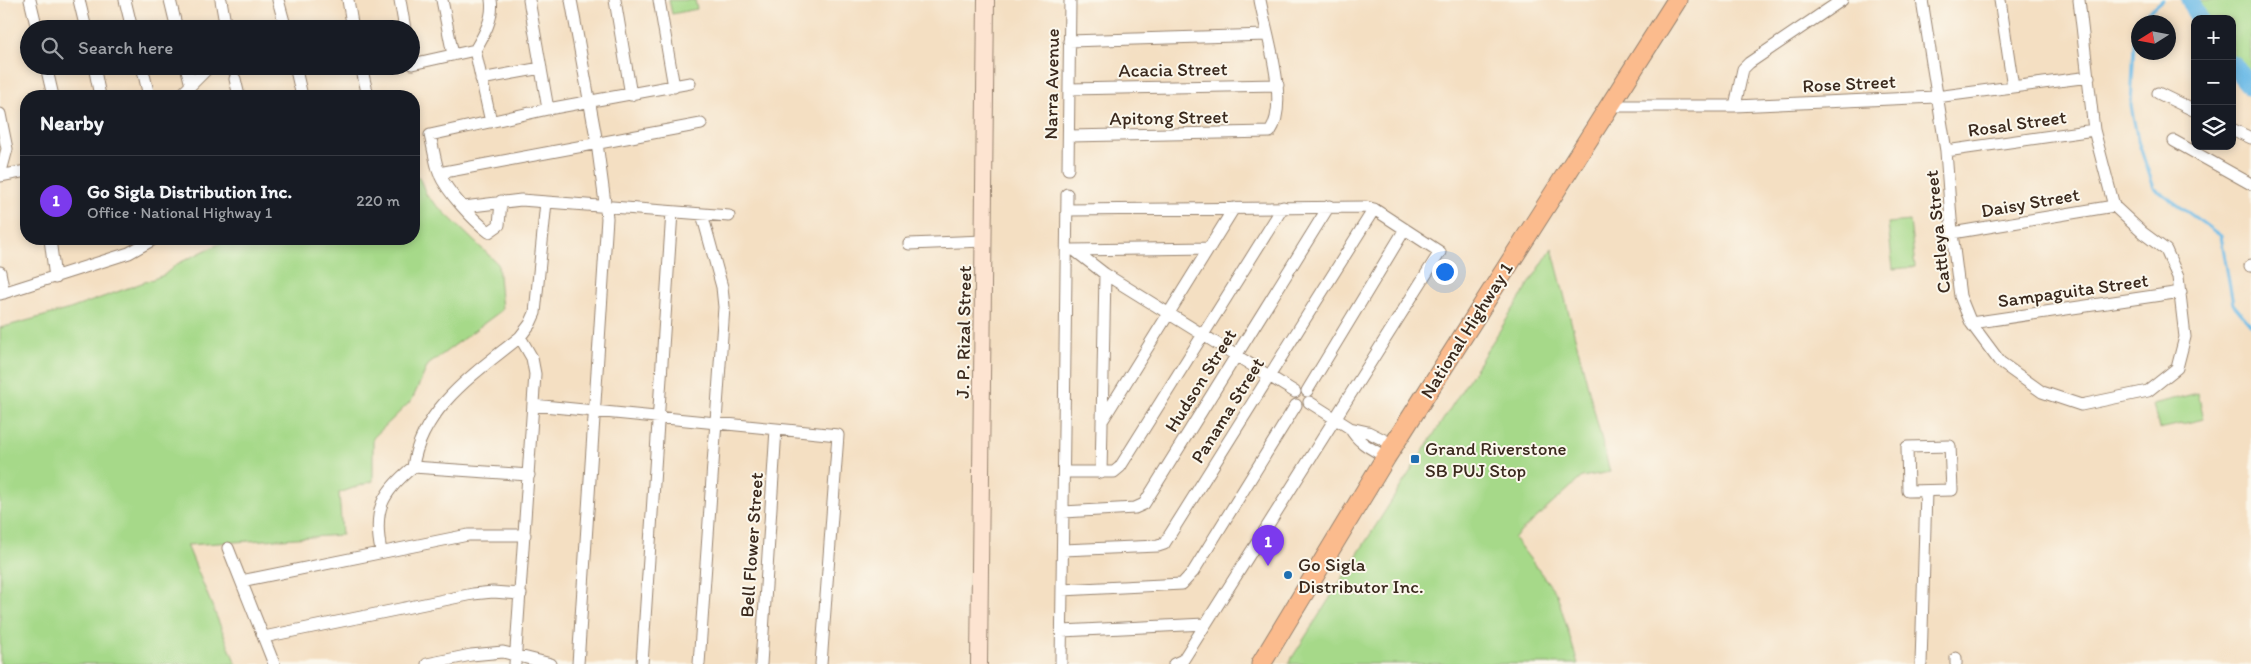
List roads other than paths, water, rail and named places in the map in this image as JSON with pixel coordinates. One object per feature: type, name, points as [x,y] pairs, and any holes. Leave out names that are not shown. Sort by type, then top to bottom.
[{"type":"highway","name":"National Highway 1","points":[[1261,664],[1390,451],[1677,0]]},
{"type":"main road","name":"J. P. Rizal Street","points":[[979,664],[986,0]]},
{"type":"street","points":[[30,0],[35,20]]},
{"type":"street","points":[[79,0],[84,20]]},
{"type":"street","points":[[125,0],[130,20]]},
{"type":"street","points":[[170,0],[175,20]]},
{"type":"street","points":[[221,0],[224,20]]},
{"type":"street","points":[[278,0],[284,20]]},
{"type":"street","points":[[348,0],[351,20]]},
{"type":"street","points":[[400,0],[403,20]]},
{"type":"street","points":[[442,0],[453,55]]},
{"type":"street","points":[[491,0],[492,8],[485,33],[475,50],[491,122]]},
{"type":"street","points":[[528,0],[548,109]]},
{"type":"street","points":[[571,0],[606,207],[578,664]]},
{"type":"street","points":[[615,0],[631,95]]},
{"type":"street","points":[[659,0],[674,87]]},
{"type":"street","name":"Narra Avenue","points":[[1068,169],[1070,0]]},
{"type":"street","points":[[1260,0],[1278,85]]},
{"type":"street","points":[[1735,106],[1743,69],[1749,63],[1842,0]]},
{"type":"street","name":"Cattleya Street","points":[[1922,0],[1946,151],[1952,233],[1960,296],[1971,323],[2000,362],[2042,392],[2081,405],[2148,391],[2177,368],[2185,337],[2178,277],[2166,250],[2143,233],[2114,206]]},
{"type":"street","points":[[2000,0],[2013,87]]},
{"type":"street","points":[[2079,0],[2094,130],[2114,206]]},
{"type":"street","points":[[1069,40],[1267,36]]},
{"type":"street","points":[[420,62],[475,50]]},
{"type":"street","points":[[482,79],[541,68]]},
{"type":"street","points":[[48,75],[52,90]]},
{"type":"street","points":[[96,75],[99,90]]},
{"type":"street","points":[[144,75],[148,90]]},
{"type":"street","points":[[188,75],[191,85]]},
{"type":"street","points":[[186,90],[201,75]]},
{"type":"street","points":[[235,75],[238,90]]},
{"type":"street","points":[[297,75],[301,90]]},
{"type":"street","points":[[363,75],[367,90]]},
{"type":"street","name":"Rose Street","points":[[1610,106],[1735,106],[1936,97],[2089,77]]},
{"type":"street","points":[[501,201],[499,225],[489,232],[464,207],[440,173],[430,135],[548,109],[690,84]]},
{"type":"street","name":"Acacia Street","points":[[1069,89],[1278,85]]},
{"type":"street","name":"Apitong Street","points":[[1069,136],[1270,132],[1278,116],[1278,85]]},
{"type":"street","points":[[2158,94],[2191,109]]},
{"type":"street","points":[[0,114],[7,149],[0,176],[20,172]]},
{"type":"street","points":[[440,173],[596,142],[701,124]]},
{"type":"street","name":"Rosal Street","points":[[1946,151],[2094,130]]},
{"type":"street","points":[[2236,131],[2251,138]]},
{"type":"street","points":[[2174,141],[2251,184]]},
{"type":"street","points":[[1062,664],[1063,512],[1070,250],[1067,194]]},
{"type":"street","points":[[464,207],[521,200],[729,216]]},
{"type":"street","points":[[381,551],[376,521],[380,507],[398,479],[413,467],[417,446],[443,404],[520,337],[530,324],[535,313],[539,294],[546,202]]},
{"type":"street","name":"Hudson Street","points":[[1063,512],[1135,508],[1144,504],[1329,206]]},
{"type":"street","points":[[1067,210],[1366,206],[1374,209],[1440,252],[1183,660],[1174,664]]},
{"type":"street","name":"Daisy Street","points":[[1952,233],[2114,206]]},
{"type":"street","points":[[1064,472],[1114,472],[1120,467],[1283,207]]},
{"type":"street","points":[[1102,420],[1234,208]]},
{"type":"street","name":"Panama Street","points":[[1063,550],[1158,546],[1164,544],[1374,209]]},
{"type":"street","points":[[642,664],[672,212]]},
{"type":"street","points":[[699,664],[724,307],[722,287],[702,214]]},
{"type":"street","points":[[1296,405],[1301,407],[1308,396],[1405,229]]},
{"type":"street","points":[[909,244],[984,241]]},
{"type":"street","points":[[51,245],[55,278]]},
{"type":"street","points":[[0,272],[2,293],[55,278],[129,253],[143,245]]},
{"type":"street","points":[[1070,250],[1210,248]]},
{"type":"street","points":[[1070,250],[1105,274],[1295,392]]},
{"type":"street","points":[[1100,472],[1105,274]]},
{"type":"street","name":"Sampaguita Street","points":[[1971,323],[2181,292]]},
{"type":"street","points":[[516,659],[534,405],[534,366],[532,358],[520,337]]},
{"type":"street","points":[[1296,405],[1292,396],[1298,389],[1334,418],[1350,428],[1368,432],[1390,451]]},
{"type":"street","points":[[534,405],[838,435],[821,664]]},
{"type":"street","points":[[1062,590],[1182,584],[1193,572],[1296,405]]},
{"type":"street","name":"Bell Flower Street","points":[[760,664],[776,429]]},
{"type":"street","points":[[1950,446],[1952,490],[1926,491],[1908,492],[1908,447],[1950,446]]},
{"type":"street","points":[[413,467],[529,475]]},
{"type":"street","points":[[1922,664],[1926,491]]},
{"type":"street","points":[[241,581],[381,551],[468,535],[525,535]]},
{"type":"street","points":[[228,548],[274,664]]},
{"type":"street","points":[[264,638],[474,594],[493,592],[521,594]]},
{"type":"street","points":[[1062,631],[1205,624]]},
{"type":"street","points":[[427,664],[486,652],[504,652],[516,659],[550,664]]},
{"type":"waterway","points":[[2163,0],[2135,23],[2131,106],[2138,141],[2154,188],[2221,236],[2233,304],[2251,325]]},
{"type":"waterway","points":[[2190,0],[2197,15]]},
{"type":"waterway","points":[[2236,69],[2251,87]]},
{"type":"place","name":"Grand Riverstone SB PUJ Stop","points":[[1415,459]]},
{"type":"place","name":"Go Sigla Distribution Inc.","points":[[1268,566]]},
{"type":"place","name":"Go Sigla Distributor Inc.","points":[[1288,575]]}]
